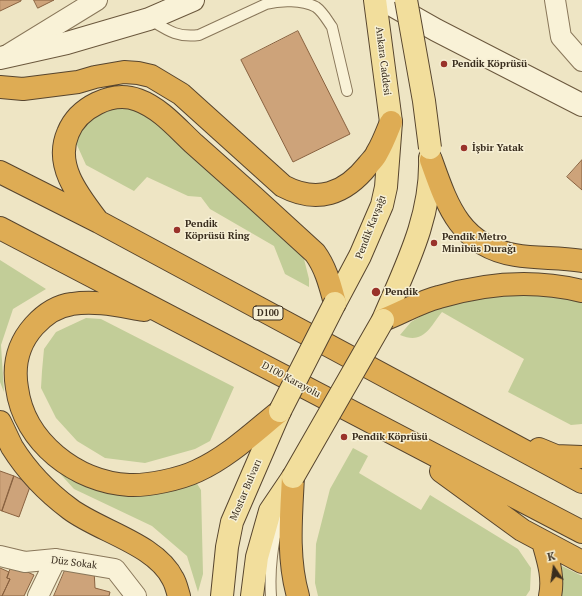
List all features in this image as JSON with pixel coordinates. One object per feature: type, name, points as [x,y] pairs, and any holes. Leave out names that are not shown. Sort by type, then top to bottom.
[{"type":"highway","points":[[0,87],[23,89],[78,82],[95,77],[124,72],[151,76],[181,94],[283,186],[295,193],[310,195],[326,194],[339,190],[352,182],[377,154],[391,122]]},
{"type":"highway","points":[[99,222],[79,195],[66,171],[63,150],[66,136],[76,119],[96,104],[122,97],[138,100],[162,115],[315,253],[328,275],[335,303]]},
{"type":"highway","points":[[430,154],[442,192],[459,223],[481,244],[499,252],[515,255],[582,261]]},
{"type":"highway","points":[[0,164],[57,202]]},
{"type":"highway","name":"D100","points":[[0,172],[99,222],[582,482]]},
{"type":"highway","name":"D100 Karayolu","points":[[0,228],[582,532]]},
{"type":"highway","points":[[383,320],[439,297],[489,286],[513,283],[535,283],[582,291]]},
{"type":"highway","points":[[166,314],[110,304],[90,302],[71,304],[43,316],[30,331],[21,346],[16,360],[14,374],[17,393],[22,411],[31,427],[42,442],[56,455],[73,468],[90,476],[129,485],[147,484],[197,472],[233,448],[280,411]]},
{"type":"highway","points":[[437,404],[556,456],[582,457]]},
{"type":"highway","points":[[0,422],[12,446],[47,491],[72,510],[135,544],[152,555],[163,565],[173,578],[179,596]]},
{"type":"highway","points":[[372,422],[522,530],[582,562]]},
{"type":"highway","points":[[293,477],[291,529],[292,572],[298,596]]},
{"type":"highway","points":[[543,542],[551,569],[553,585],[550,596]]},
{"type":"main road","points":[[2,57],[67,43],[149,19],[193,0]]},
{"type":"main road","name":"Ankara Caddesi","points":[[375,0],[391,122]]},
{"type":"main road","points":[[383,0],[436,30],[582,105]]},
{"type":"main road","points":[[252,596],[256,557],[270,511],[293,477],[383,320],[418,236],[428,197],[430,180],[430,154],[424,101],[406,0]]},
{"type":"main road","name":"Pendik Kavşağı","points":[[335,303],[360,256],[382,205],[386,187],[391,122]]},
{"type":"main road","points":[[280,411],[335,303]]},
{"type":"main road","name":"Mostar Bulvarı","points":[[222,596],[227,547],[232,522],[280,411]]},
{"type":"street","points":[[2,57],[97,0]]},
{"type":"street","points":[[555,0],[561,37],[582,61]]},
{"type":"street","name":"Düz Sokak","points":[[0,556],[26,562],[56,559],[115,569],[136,596]]},
{"type":"street","points":[[38,596],[56,559]]},
{"type":"lane","points":[[149,19],[168,31],[183,36],[191,36],[199,35],[266,4],[274,2],[292,1],[315,7],[327,19],[332,27],[346,91]]},
{"type":"lane","points":[[270,596],[269,575],[274,540],[281,505],[293,477]]},
{"type":"green space","points":[[102,104],[144,109],[302,251],[309,279],[309,287],[285,274],[274,246],[210,209],[201,197],[188,196],[147,177],[134,191],[86,165],[77,145],[69,139]]},
{"type":"green space","points":[[0,260],[46,289],[13,309],[1,345],[4,392],[0,382]]},
{"type":"green space","points":[[491,290],[582,297],[582,424],[571,425],[508,392],[524,359],[442,312],[430,329],[421,336],[415,338],[400,335],[411,322],[431,310]]},
{"type":"green space","points":[[86,318],[101,319],[234,387],[210,441],[195,449],[145,463],[105,458],[77,441],[56,418],[41,388],[42,371],[44,349],[56,332]]},
{"type":"green space","points":[[353,448],[368,456],[359,473],[421,510],[430,495],[518,549],[531,568],[530,590],[526,596],[318,596],[315,583],[316,544],[330,489]]},
{"type":"green space","points":[[45,457],[98,485],[194,479],[201,490],[203,574],[198,592],[187,556],[152,526],[74,489]]},
{"type":"green space","points":[[556,563],[582,576],[582,596],[555,596]]},
{"type":"building","points":[[0,0],[21,0],[21,1],[0,11]]},
{"type":"building","points":[[34,0],[54,0],[38,8]]},
{"type":"building","points":[[298,31],[350,134],[293,162],[241,60]]},
{"type":"building","points":[[582,160],[582,190],[567,177]]},
{"type":"building","points":[[0,471],[14,476],[2,511],[0,510]]},
{"type":"building","points":[[14,476],[31,484],[19,517],[2,511]]},
{"type":"building","points":[[12,565],[34,575],[24,596],[2,596],[10,579],[7,578]]},
{"type":"building","points":[[0,568],[9,572],[7,578],[10,579],[2,596],[0,596]]},
{"type":"building","points":[[66,568],[94,570],[95,588],[110,592],[109,596],[54,596]]},
{"type":"place","name":"Pendi̇k Köprüsü","points":[[444,64]]},
{"type":"place","name":"İşbir Yatak","points":[[464,148]]},
{"type":"place","name":"Pendi̇k Köprüsü Ri̇ng","points":[[177,230]]},
{"type":"place","name":"Pendik Metro Minibüs Durağı","points":[[434,243]]},
{"type":"place","name":"Pendik","points":[[376,292]]},
{"type":"place","name":"Pendik Köprüsü","points":[[344,437]]}]
